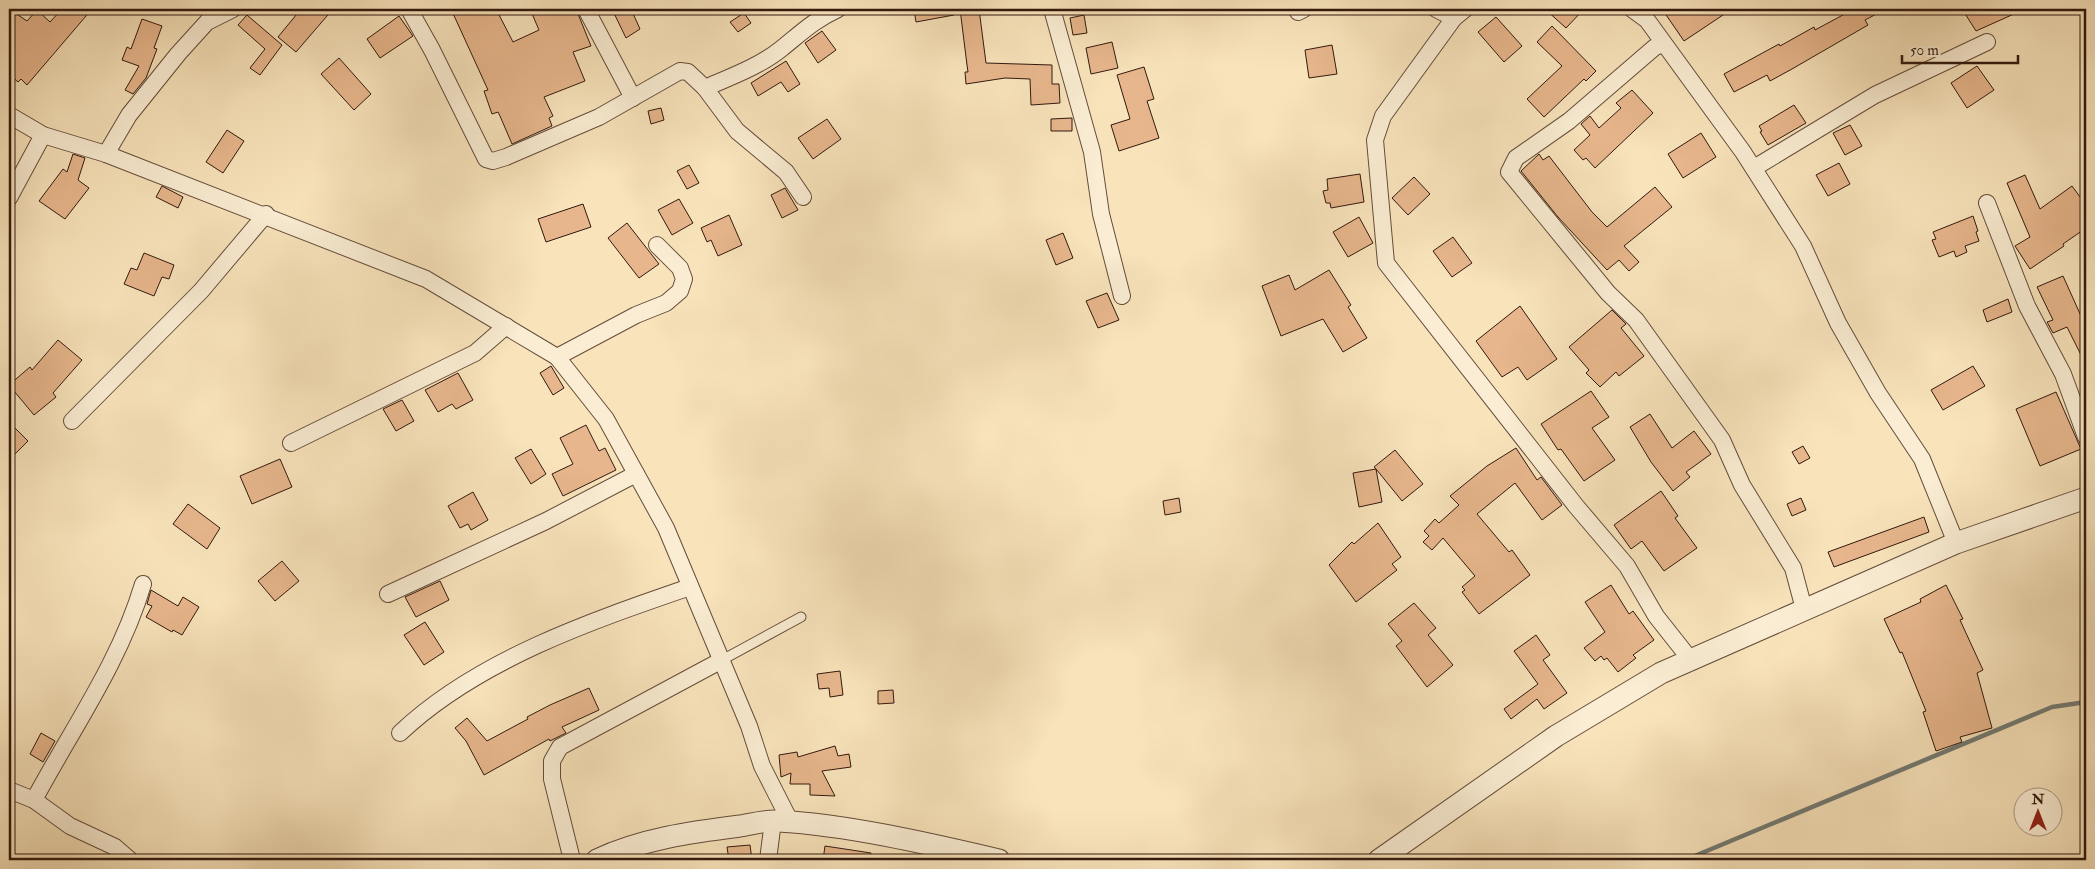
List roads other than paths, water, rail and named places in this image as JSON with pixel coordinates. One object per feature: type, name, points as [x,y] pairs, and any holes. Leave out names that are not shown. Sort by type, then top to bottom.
[{"type":"street","points":[[106,154],[130,115],[178,54],[207,22],[232,9]]},
{"type":"street","points":[[408,9],[432,50],[486,159],[493,161],[506,157],[599,117],[680,71],[688,72],[705,88],[737,131],[786,172],[803,198]]},
{"type":"street","points":[[586,9],[633,98]]},
{"type":"street","points":[[705,88],[760,62],[781,49],[816,20],[838,9]]},
{"type":"street","points":[[1052,9],[1092,152],[1101,214],[1122,296]]},
{"type":"street","points":[[1436,9],[1459,13],[1383,116],[1375,140],[1386,263],[1540,460],[1627,566],[1656,616],[1690,660]]},
{"type":"street","points":[[1632,9],[1647,20],[1754,168],[1803,246],[1838,323],[1869,378],[1922,458],[1956,542]]},
{"type":"street","points":[[1754,168],[1875,95],[1987,42]]},
{"type":"street","points":[[1664,44],[1648,52],[1569,121],[1516,158],[1509,172],[1608,294],[1636,320],[1717,433],[1742,485],[1794,568],[1804,609]]},
{"type":"street","points":[[9,115],[43,134],[106,154],[266,214],[426,279],[558,357],[606,419],[676,549],[690,587],[749,726],[782,822],[768,860]]},
{"type":"street","points":[[9,198],[43,134]]},
{"type":"street","points":[[1987,203],[2027,306],[2062,374],[2086,437]]},
{"type":"street","points":[[72,422],[201,291],[266,214]]},
{"type":"street","points":[[558,357],[636,315],[666,303],[680,291],[684,279],[680,268],[657,245]]},
{"type":"street","points":[[291,443],[475,353],[506,326]]},
{"type":"street","points":[[388,594],[546,521],[636,474]]},
{"type":"street","points":[[1388,858],[1556,736],[1661,673],[1956,542],[2086,498]]},
{"type":"street","points":[[34,800],[66,739],[97,691],[133,618],[143,584]]},
{"type":"street","points":[[400,733],[446,695],[492,668],[539,645],[690,587]]},
{"type":"street","points":[[572,860],[552,779],[552,761],[560,747],[722,660]]},
{"type":"street","points":[[9,790],[34,800],[70,826],[115,847],[130,860]]},
{"type":"street","points":[[606,858],[633,845],[703,830],[782,822],[819,826],[942,847],[999,860]]},
{"type":"lane","points":[[722,660],[801,618]]},
{"type":"waterway","points":[[1685,860],[2052,707],[2086,702]]}]
